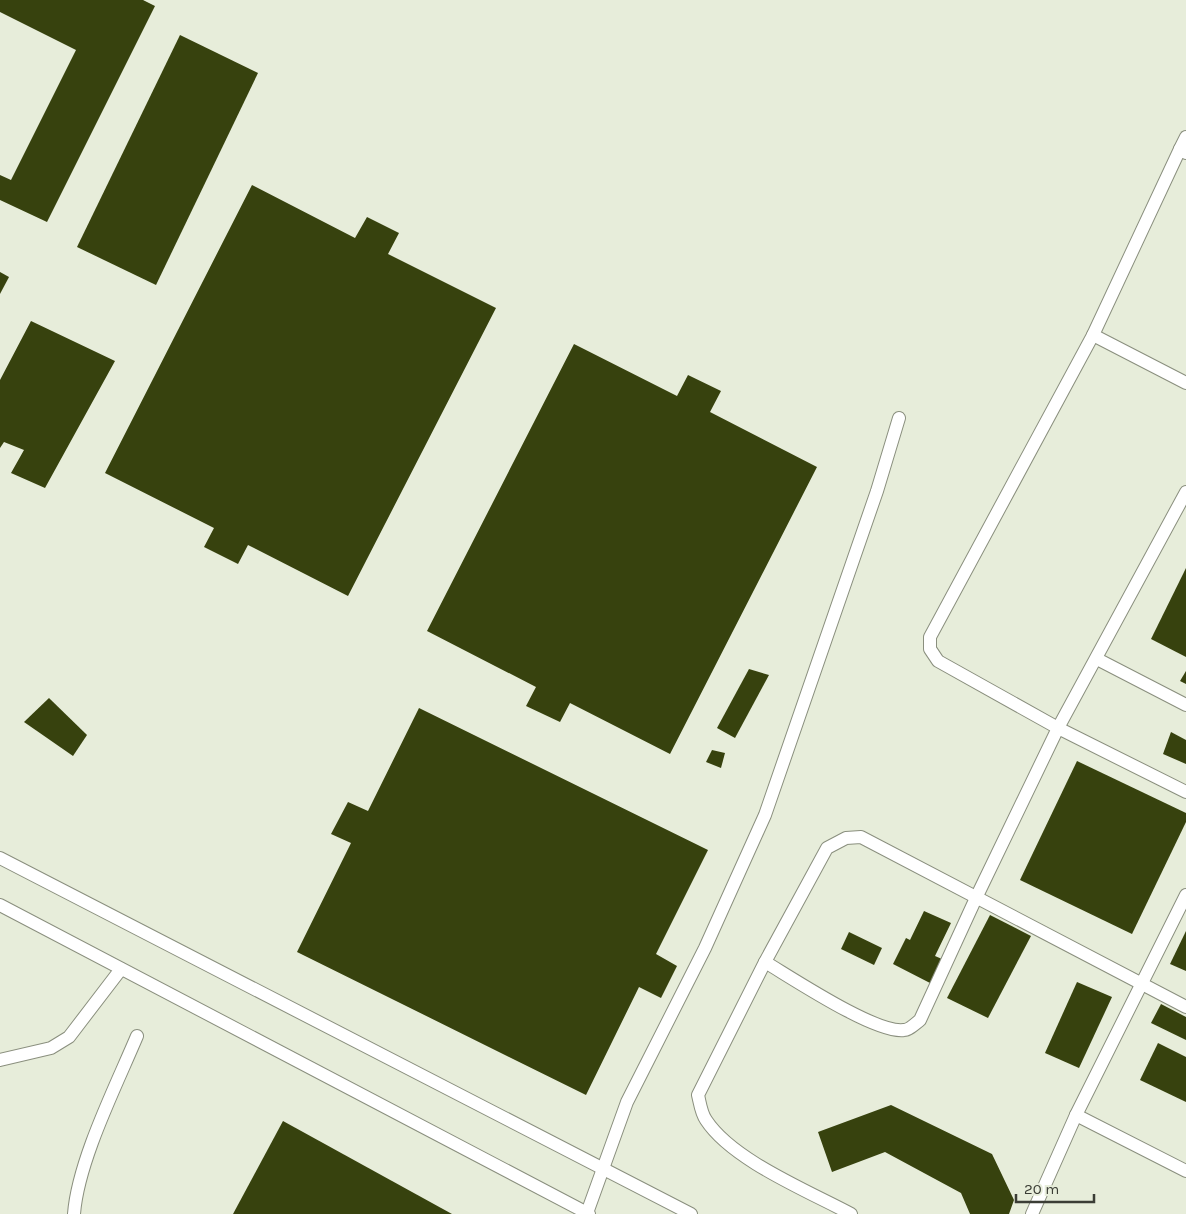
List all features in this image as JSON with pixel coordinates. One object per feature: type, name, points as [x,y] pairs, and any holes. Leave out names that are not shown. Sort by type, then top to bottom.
[{"type":"lane","points":[[1186,137],[1183,151],[1093,335],[930,637],[930,650],[938,661],[1058,728],[1186,792]]},
{"type":"lane","points":[[1093,335],[1186,383]]},
{"type":"lane","points":[[0,905],[588,1213],[627,1102],[705,948],[765,815],[877,491],[899,418]]},
{"type":"lane","points":[[764,962],[871,1022],[890,1030],[906,1030],[920,1020],[1058,728],[1186,492]]},
{"type":"lane","points":[[1097,659],[1186,705]]},
{"type":"lane","points":[[851,1214],[737,1152],[719,1137],[704,1118],[698,1095],[764,962],[827,848],[846,838],[861,836],[976,898],[1186,1006]]},
{"type":"lane","points":[[0,858],[691,1214]]},
{"type":"lane","points":[[1032,1214],[1076,1115],[1186,895]]},
{"type":"lane","points":[[0,1060],[51,1048],[69,1037],[121,969]]},
{"type":"lane","points":[[74,1214],[75,1202],[87,1159],[137,1036]]},
{"type":"lane","points":[[1076,1115],[1186,1170]]},
{"type":"building","points":[[0,0],[143,0],[155,6],[47,222],[0,200],[0,175],[11,180],[76,50],[0,12]]},
{"type":"building","points":[[180,35],[258,73],[156,285],[77,247]]},
{"type":"building","points":[[252,185],[355,238],[367,217],[399,233],[388,254],[496,308],[348,596],[248,545],[238,564],[204,547],[214,528],[105,473]]},
{"type":"building","points":[[0,272],[9,277],[0,294]]},
{"type":"building","points":[[31,321],[115,361],[45,488],[11,473],[24,450],[4,442],[0,448],[0,380]]},
{"type":"building","points":[[574,344],[677,396],[688,375],[721,391],[710,412],[817,467],[670,754],[570,703],[560,722],[526,706],[536,687],[427,631]]},
{"type":"building","points":[[1186,568],[1186,657],[1151,639]]},
{"type":"building","points":[[749,669],[769,675],[735,738],[717,728]]},
{"type":"building","points":[[1186,671],[1186,684],[1180,681]]},
{"type":"building","points":[[49,698],[87,735],[73,756],[24,722]]},
{"type":"building","points":[[419,708],[708,850],[656,954],[677,966],[661,998],[639,987],[586,1095],[297,952],[351,843],[331,834],[348,802],[368,811]]},
{"type":"building","points":[[1171,732],[1186,740],[1186,764],[1163,754]]},
{"type":"building","points":[[712,750],[725,753],[721,768],[706,762]]},
{"type":"building","points":[[1077,761],[1186,813],[1186,822],[1132,934],[1020,880]]},
{"type":"building","points":[[924,911],[951,923],[935,956],[942,959],[930,983],[893,964],[906,938],[910,940]]},
{"type":"building","points":[[990,915],[1031,936],[988,1018],[947,998]]},
{"type":"building","points":[[1186,931],[1186,971],[1170,964]]},
{"type":"building","points":[[849,932],[882,948],[874,965],[841,949]]},
{"type":"building","points":[[1077,982],[1112,997],[1079,1068],[1045,1053]]},
{"type":"building","points":[[1161,1004],[1186,1017],[1186,1040],[1151,1023]]},
{"type":"building","points":[[1158,1043],[1186,1057],[1186,1102],[1140,1080]]},
{"type":"building","points":[[891,1105],[992,1154],[1014,1200],[1009,1214],[970,1214],[961,1193],[885,1152],[832,1172],[818,1132]]},
{"type":"building","points":[[283,1121],[452,1214],[233,1214]]}]
